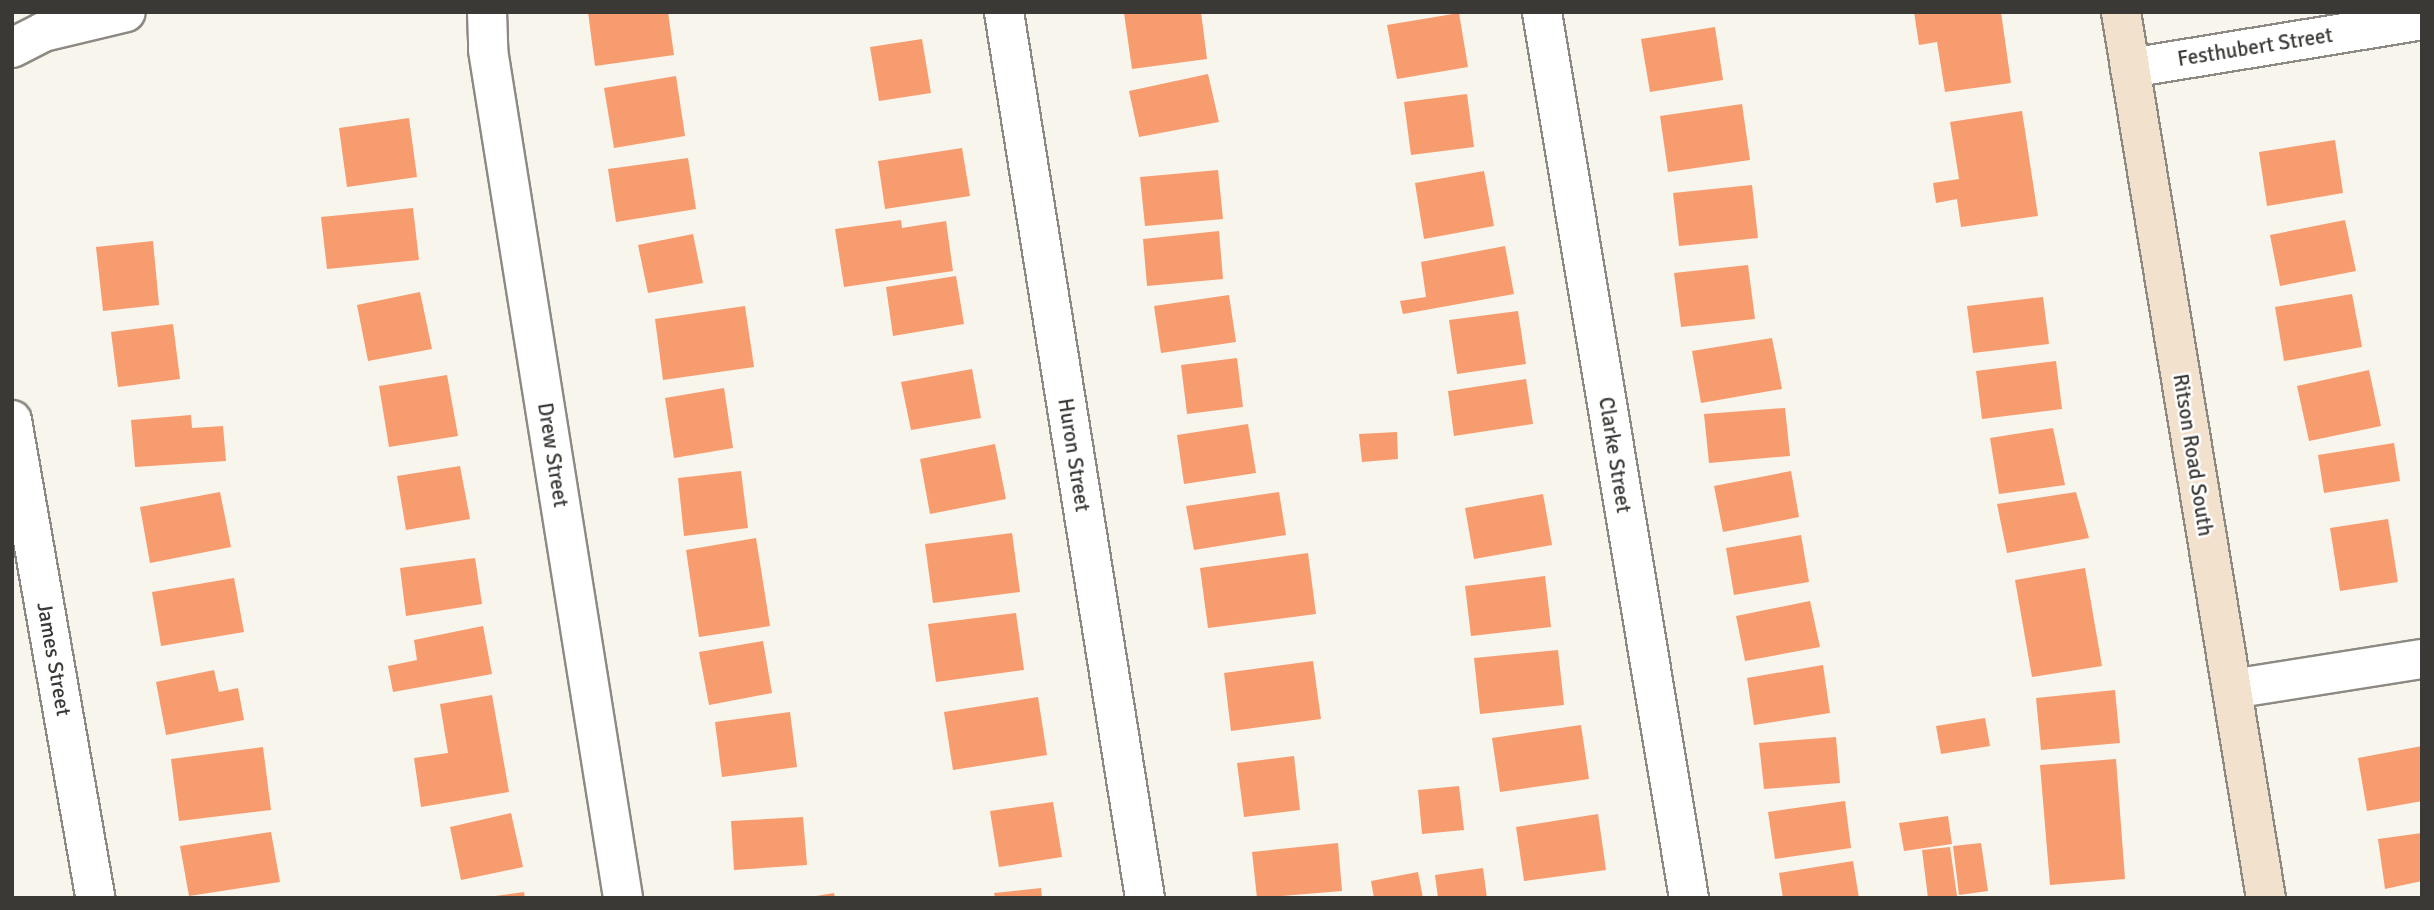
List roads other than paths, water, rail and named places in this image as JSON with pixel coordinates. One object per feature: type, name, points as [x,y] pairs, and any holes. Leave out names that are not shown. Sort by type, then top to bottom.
[{"type":"main road","name":"Ritson Road South","points":[[2121,12],[2266,898]]},
{"type":"street","points":[[12,48],[43,32],[126,12]]},
{"type":"street","name":"Drew Street","points":[[487,12],[490,63],[624,898]]},
{"type":"street","name":"Huron Street","points":[[1004,12],[1145,898]]},
{"type":"street","name":"Clarke Street","points":[[1542,12],[1689,898]]},
{"type":"street","name":"Festhubert Street","points":[[2130,68],[2422,20]]},
{"type":"street","name":"James Street","points":[[12,420],[95,898]]},
{"type":"street","points":[[2232,689],[2422,659]]}]
